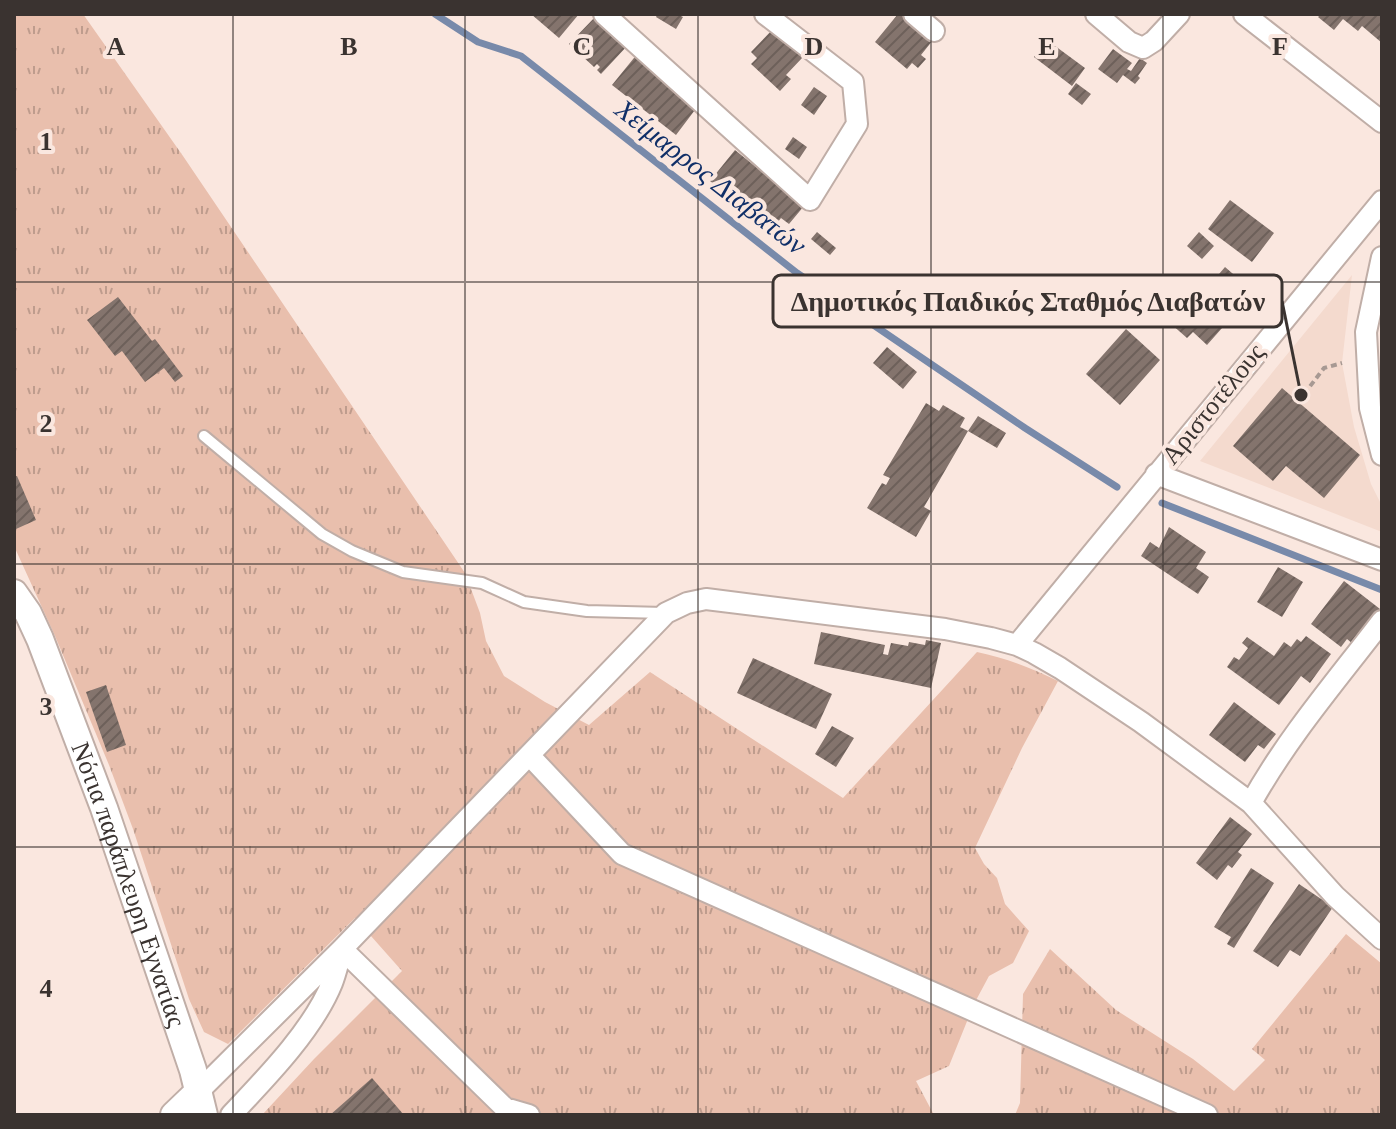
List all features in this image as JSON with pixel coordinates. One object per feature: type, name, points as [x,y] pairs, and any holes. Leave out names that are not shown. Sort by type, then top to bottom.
[{"type":"street","points":[[604,14],[810,200],[857,124],[853,82],[765,14]]},
{"type":"street","points":[[914,14],[934,31]]},
{"type":"street","points":[[1096,14],[1129,42],[1143,48],[1154,41],[1179,14]]},
{"type":"street","points":[[1244,14],[1382,122]]},
{"type":"street","name":"Αριστοτέλους","points":[[1017,645],[1382,201]]},
{"type":"street","points":[[1382,257],[1366,332],[1370,408],[1382,455]]},
{"type":"street","points":[[1156,474],[1382,560]]},
{"type":"street","name":"Νότια παράπλευρη Εγνατίας","points":[[14,593],[40,639],[104,808],[183,1038],[202,1103]]},
{"type":"street","points":[[174,1115],[202,1103],[342,949],[666,613],[687,603],[706,599],[930,627],[1017,645],[1048,661],[1130,714],[1251,803],[1335,896],[1382,939]]},
{"type":"street","points":[[1251,803],[1284,750],[1382,621]]},
{"type":"street","points":[[530,756],[622,854],[1207,1115]]},
{"type":"street","points":[[231,1115],[287,1053],[315,1013],[332,982],[342,949]]},
{"type":"street","points":[[342,949],[505,1108],[529,1115]]},
{"type":"lane","points":[[204,436],[322,534],[352,551],[403,572],[482,583],[524,602],[587,611],[666,613]]},
{"type":"path","points":[[1298,402],[1324,368],[1342,363]]},
{"type":"shaded area","points":[[1352,275],[1342,363],[1354,427],[1371,484],[1382,506],[1382,532],[1200,461]]},
{"type":"green space","points":[[14,14],[83,14],[183,156],[465,573],[480,613],[486,641],[504,676],[589,725],[650,672],[843,798],[977,652],[1018,664],[1058,681],[1022,748],[975,848],[997,878],[1005,904],[1029,931],[1013,963],[989,976],[949,1066],[916,1081],[934,1115],[262,1115],[402,971],[355,918],[228,1044],[204,1032],[189,999],[109,765],[14,546]]},
{"type":"green space","points":[[1346,934],[1382,964],[1382,1115],[1015,1115],[1020,1103],[1023,994],[1050,949],[1116,1010],[1193,1059],[1234,1091],[1265,1060],[1252,1049]]},
{"type":"building","points":[[531,14],[579,14],[559,38]]},
{"type":"building","points":[[658,14],[683,17],[676,29],[656,17]]},
{"type":"building","points":[[898,14],[933,40],[921,55],[926,59],[918,68],[912,63],[907,69],[875,42]]},
{"type":"building","points":[[1321,14],[1382,14],[1382,43],[1362,26],[1358,31],[1343,19],[1334,30],[1318,17]]},
{"type":"building","points":[[596,16],[628,45],[601,74],[597,64],[594,67],[569,44]]},
{"type":"building","points":[[773,29],[803,57],[786,75],[791,79],[780,91],[751,64],[757,58],[751,52]]},
{"type":"building","points":[[1047,40],[1085,68],[1072,86],[1034,57]]},
{"type":"building","points":[[1113,49],[1132,63],[1127,69],[1131,71],[1140,58],[1147,63],[1135,84],[1123,75],[1117,83],[1098,69]]},
{"type":"building","points":[[638,53],[701,102],[676,135],[612,85]]},
{"type":"building","points":[[1076,83],[1091,94],[1082,105],[1068,94]]},
{"type":"building","points":[[814,87],[827,96],[814,115],[801,105]]},
{"type":"building","points":[[793,137],[807,147],[799,159],[785,149]]},
{"type":"building","points":[[735,150],[804,206],[789,224],[781,218],[771,231],[710,181]]},
{"type":"building","points":[[1230,200],[1274,233],[1252,262],[1208,229]]},
{"type":"building","points":[[817,232],[836,248],[830,255],[811,239]]},
{"type":"building","points":[[1199,232],[1214,246],[1202,259],[1187,246]]},
{"type":"building","points":[[1225,267],[1254,292],[1207,345],[1193,332],[1187,338],[1162,316],[1176,301],[1185,308]]},
{"type":"building","points":[[118,297],[183,376],[175,382],[164,368],[145,382],[122,351],[115,356],[87,320]]},
{"type":"building","points":[[1126,329],[1160,360],[1120,405],[1086,374]]},
{"type":"building","points":[[887,347],[917,372],[903,389],[873,363]]},
{"type":"building","points":[[1282,388],[1360,455],[1324,498],[1286,466],[1273,481],[1233,446]]},
{"type":"building","points":[[926,403],[939,411],[943,405],[965,418],[960,427],[968,431],[924,507],[931,511],[916,537],[867,508],[882,483],[886,485],[890,478],[883,475]]},
{"type":"building","points":[[978,416],[1006,433],[997,448],[968,431]]},
{"type":"building","points":[[17,476],[36,520],[16,529],[14,477]]},
{"type":"building","points":[[1169,527],[1206,552],[1196,568],[1209,577],[1198,594],[1141,556],[1150,542],[1159,548]]},
{"type":"building","points":[[1278,567],[1303,582],[1282,617],[1257,602]]},
{"type":"building","points":[[1344,581],[1380,609],[1353,644],[1347,639],[1341,647],[1311,624]]},
{"type":"building","points":[[821,632],[885,645],[883,654],[888,655],[891,643],[925,645],[926,640],[941,643],[931,688],[814,664]]},
{"type":"building","points":[[1306,636],[1331,654],[1310,683],[1301,676],[1279,705],[1227,667],[1234,657],[1239,660],[1248,648],[1242,643],[1247,637],[1274,656],[1284,642],[1291,647],[1297,639],[1301,642]]},
{"type":"building","points":[[753,658],[832,694],[816,729],[737,693]]},
{"type":"building","points":[[106,685],[126,745],[107,752],[86,692]]},
{"type":"building","points":[[1234,702],[1276,734],[1264,749],[1258,745],[1245,762],[1209,735]]},
{"type":"building","points":[[832,726],[854,738],[836,767],[815,754]]},
{"type":"building","points":[[1230,817],[1252,834],[1238,852],[1242,855],[1232,868],[1228,865],[1217,880],[1196,863]]},
{"type":"building","points":[[1251,868],[1274,883],[1234,948],[1227,944],[1231,937],[1214,927]]},
{"type":"building","points":[[1299,884],[1333,907],[1300,956],[1290,950],[1278,967],[1253,951]]},
{"type":"building","points":[[372,1078],[404,1115],[330,1115]]},
{"type":"waterway","name":"Χείμαρρος Διαβατών","points":[[435,14],[478,42],[521,56],[797,273],[1117,487]]},
{"type":"waterway","points":[[1162,503],[1382,590]]},
{"type":"place","name":"Δημοτικός Παιδικός Σταθμός Διαβατών","points":[[1301,395]]}]
